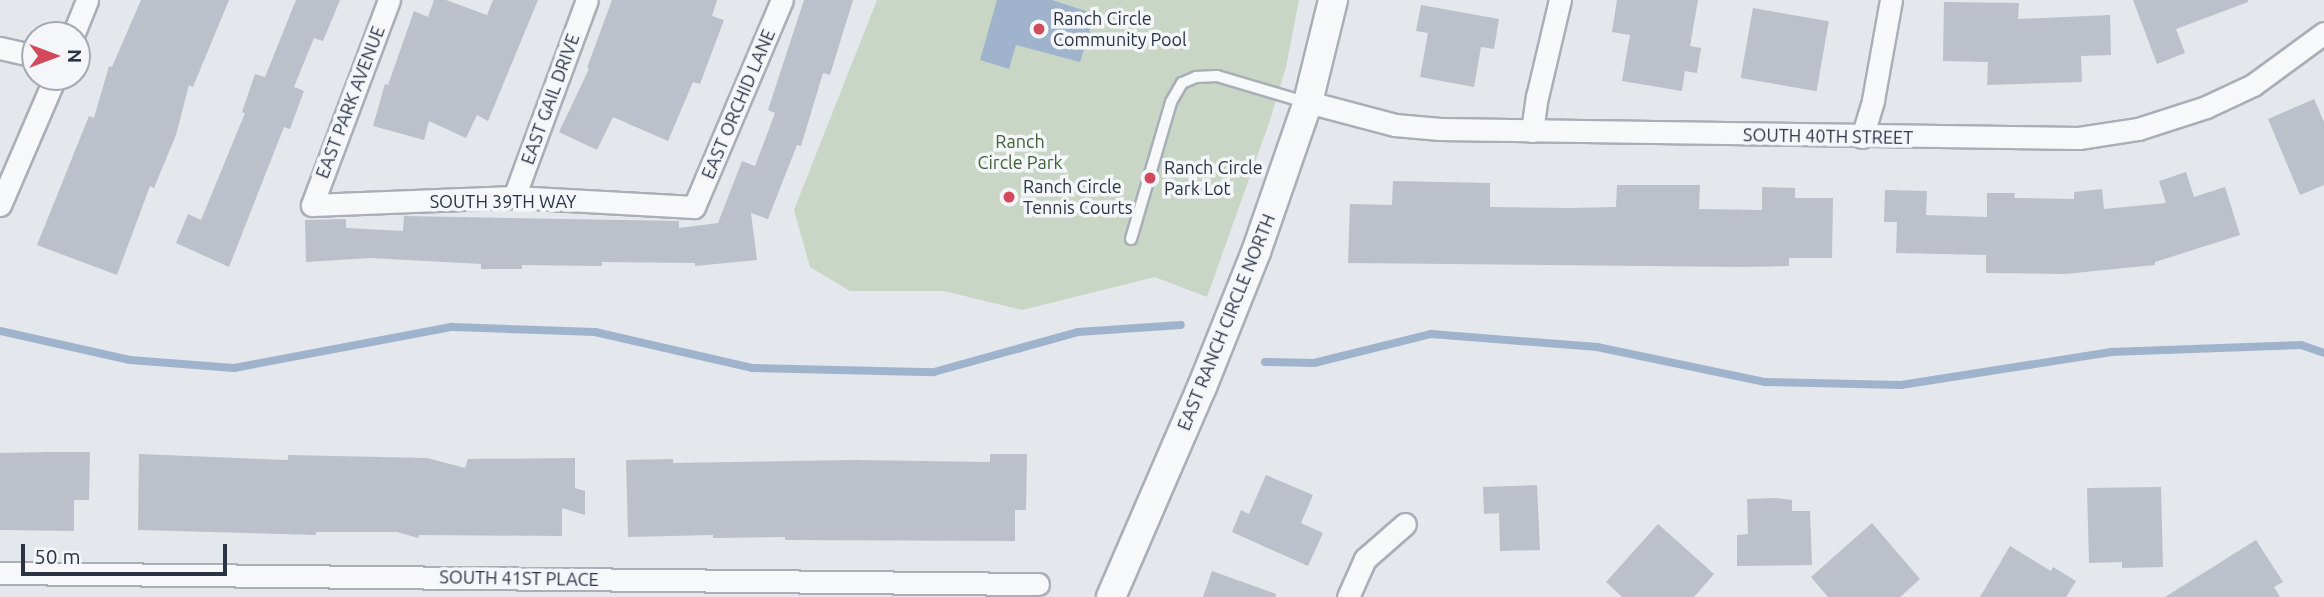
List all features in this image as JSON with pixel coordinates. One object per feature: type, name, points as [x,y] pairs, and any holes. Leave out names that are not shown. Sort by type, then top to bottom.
[{"type":"street","points":[[79,21],[88,0]]},
{"type":"street","name":"EAST PARK AVENUE","points":[[312,205],[389,0]]},
{"type":"street","name":"EAST GAIL DRIVE","points":[[514,197],[587,0]]},
{"type":"street","name":"EAST ORCHID LANE","points":[[694,207],[782,0]]},
{"type":"street","name":"EAST RANCH CIRCLE NORTH","points":[[1111,597],[1212,363],[1256,252],[1308,102],[1333,0]]},
{"type":"street","points":[[1532,131],[1537,97],[1560,0]]},
{"type":"street","points":[[1863,137],[1891,0]]},
{"type":"street","name":"SOUTH 40TH STREET","points":[[1308,102],[1395,125],[1532,131],[2078,138],[2138,129],[2206,107],[2253,86],[2324,33]]},
{"type":"street","points":[[0,48],[21,53]]},
{"type":"street","points":[[0,205],[49,91]]},
{"type":"street","name":"SOUTH 39TH WAY","points":[[312,205],[514,197],[694,207]]},
{"type":"street","points":[[1348,597],[1365,559],[1405,524]]},
{"type":"street","name":"SOUTH 41ST PLACE","points":[[0,573],[346,587],[796,589],[1038,584]]},
{"type":"lane","points":[[1131,239],[1171,102],[1182,83],[1196,77],[1217,76],[1308,102]]},
{"type":"green space","name":"Ranch Circle Park","points":[[877,0],[1299,0],[1286,67],[1270,120],[1207,297],[1155,277],[1022,310],[944,291],[850,291],[810,267],[794,210]]},
{"type":"water","name":"Ranch Circle Community Pool","points":[[997,0],[1052,0],[1095,14],[1080,62],[1016,45],[1009,69],[980,60]]},
{"type":"building","points":[[141,0],[229,0],[193,87],[189,85],[176,135],[154,188],[150,186],[117,275],[37,245],[89,116],[94,118],[109,66],[112,67]]},
{"type":"building","points":[[296,0],[340,0],[323,41],[314,38],[294,87],[304,91],[290,129],[284,127],[229,267],[176,243],[188,214],[201,220],[245,113],[242,112],[255,74],[265,77]]},
{"type":"building","points":[[434,0],[446,0],[487,15],[493,0],[538,0],[488,121],[477,115],[466,138],[429,121],[424,140],[373,126],[385,84],[388,85],[414,11],[428,17]]},
{"type":"building","points":[[612,0],[717,0],[712,16],[724,20],[700,84],[693,82],[668,141],[613,117],[597,150],[559,132],[589,69],[587,68]]},
{"type":"building","points":[[804,0],[853,0],[830,75],[823,73],[801,146],[797,145],[768,219],[751,213],[757,260],[695,266],[695,263],[602,262],[602,266],[522,265],[522,269],[481,269],[481,264],[370,258],[306,262],[305,220],[346,219],[346,228],[403,231],[404,216],[679,221],[679,228],[718,223],[742,161],[755,166],[775,113],[768,110]]},
{"type":"building","points":[[1617,0],[1698,0],[1690,46],[1701,48],[1697,73],[1685,71],[1682,91],[1622,81],[1630,35],[1612,32]]},
{"type":"building","points":[[2133,0],[2248,2],[2176,29],[2185,53],[2157,64]]},
{"type":"building","points":[[1944,2],[2019,3],[2018,19],[2110,15],[2111,55],[2081,56],[2082,82],[1987,85],[1988,62],[1943,61]]},
{"type":"building","points":[[1421,5],[1499,19],[1494,49],[1481,47],[1474,87],[1420,77],[1428,33],[1416,31]]},
{"type":"building","points":[[1753,8],[1829,21],[1817,91],[1741,78]]},
{"type":"building","points":[[2314,99],[2324,122],[2324,185],[2300,195],[2268,119]]},
{"type":"building","points":[[2186,172],[2194,197],[2225,187],[2240,235],[2155,262],[2155,265],[2065,274],[1986,273],[1986,255],[1896,253],[1897,222],[1884,222],[1885,190],[1927,191],[1926,215],[1987,217],[1987,193],[2015,193],[2014,198],[2074,199],[2074,192],[2102,189],[2104,209],[2166,203],[2159,181]]},
{"type":"building","points":[[1393,181],[1490,183],[1490,207],[1616,207],[1617,185],[1700,185],[1699,209],[1762,210],[1762,187],[1795,188],[1795,198],[1833,198],[1832,258],[1789,258],[1789,266],[1743,267],[1348,263],[1350,204],[1392,205]]},
{"type":"building","points":[[90,452],[89,500],[74,500],[74,531],[0,530],[0,453]]},
{"type":"building","points":[[139,454],[288,460],[288,455],[427,458],[465,468],[468,459],[575,458],[575,488],[585,491],[585,515],[562,508],[562,536],[419,535],[418,538],[397,532],[316,532],[316,535],[138,530]]},
{"type":"building","points":[[990,454],[1027,454],[1026,510],[1015,510],[1015,541],[785,540],[785,537],[713,538],[713,535],[628,537],[626,460],[673,459],[673,463],[855,460],[990,462]]},
{"type":"building","points":[[1266,475],[1313,495],[1301,523],[1323,533],[1308,566],[1232,532],[1241,510],[1249,514]]},
{"type":"building","points":[[1537,485],[1540,550],[1500,551],[1499,513],[1484,514],[1483,487]]},
{"type":"building","points":[[2161,487],[2163,567],[2122,568],[2122,562],[2089,563],[2087,488]]},
{"type":"building","points":[[1747,499],[1792,500],[1792,511],[1810,511],[1812,565],[1737,566],[1737,535],[1748,534]]},
{"type":"building","points":[[1872,523],[1920,579],[1900,597],[1828,597],[1811,577]]},
{"type":"building","points":[[1658,524],[1714,574],[1694,597],[1622,597],[1606,582]]},
{"type":"building","points":[[2256,540],[2283,582],[2274,587],[2280,597],[2165,597]]},
{"type":"building","points":[[2010,546],[2051,571],[2053,567],[2076,581],[2066,597],[1980,597]]},
{"type":"building","points":[[1212,571],[1276,594],[1276,597],[1203,597]]},
{"type":"waterway","points":[[0,331],[130,360],[234,368],[452,327],[595,332],[752,368],[934,372],[1078,332],[1181,325]]},
{"type":"waterway","points":[[1265,362],[1314,363],[1431,334],[1597,347],[1765,382],[1901,385],[2111,352],[2301,345],[2324,353]]},
{"type":"place","name":"Ranch Circle Community Pool","points":[[1039,29]]},
{"type":"place","name":"Ranch Circle Park Lot","points":[[1150,178]]},
{"type":"place","name":"Ranch Circle Tennis Courts","points":[[1009,197]]}]
